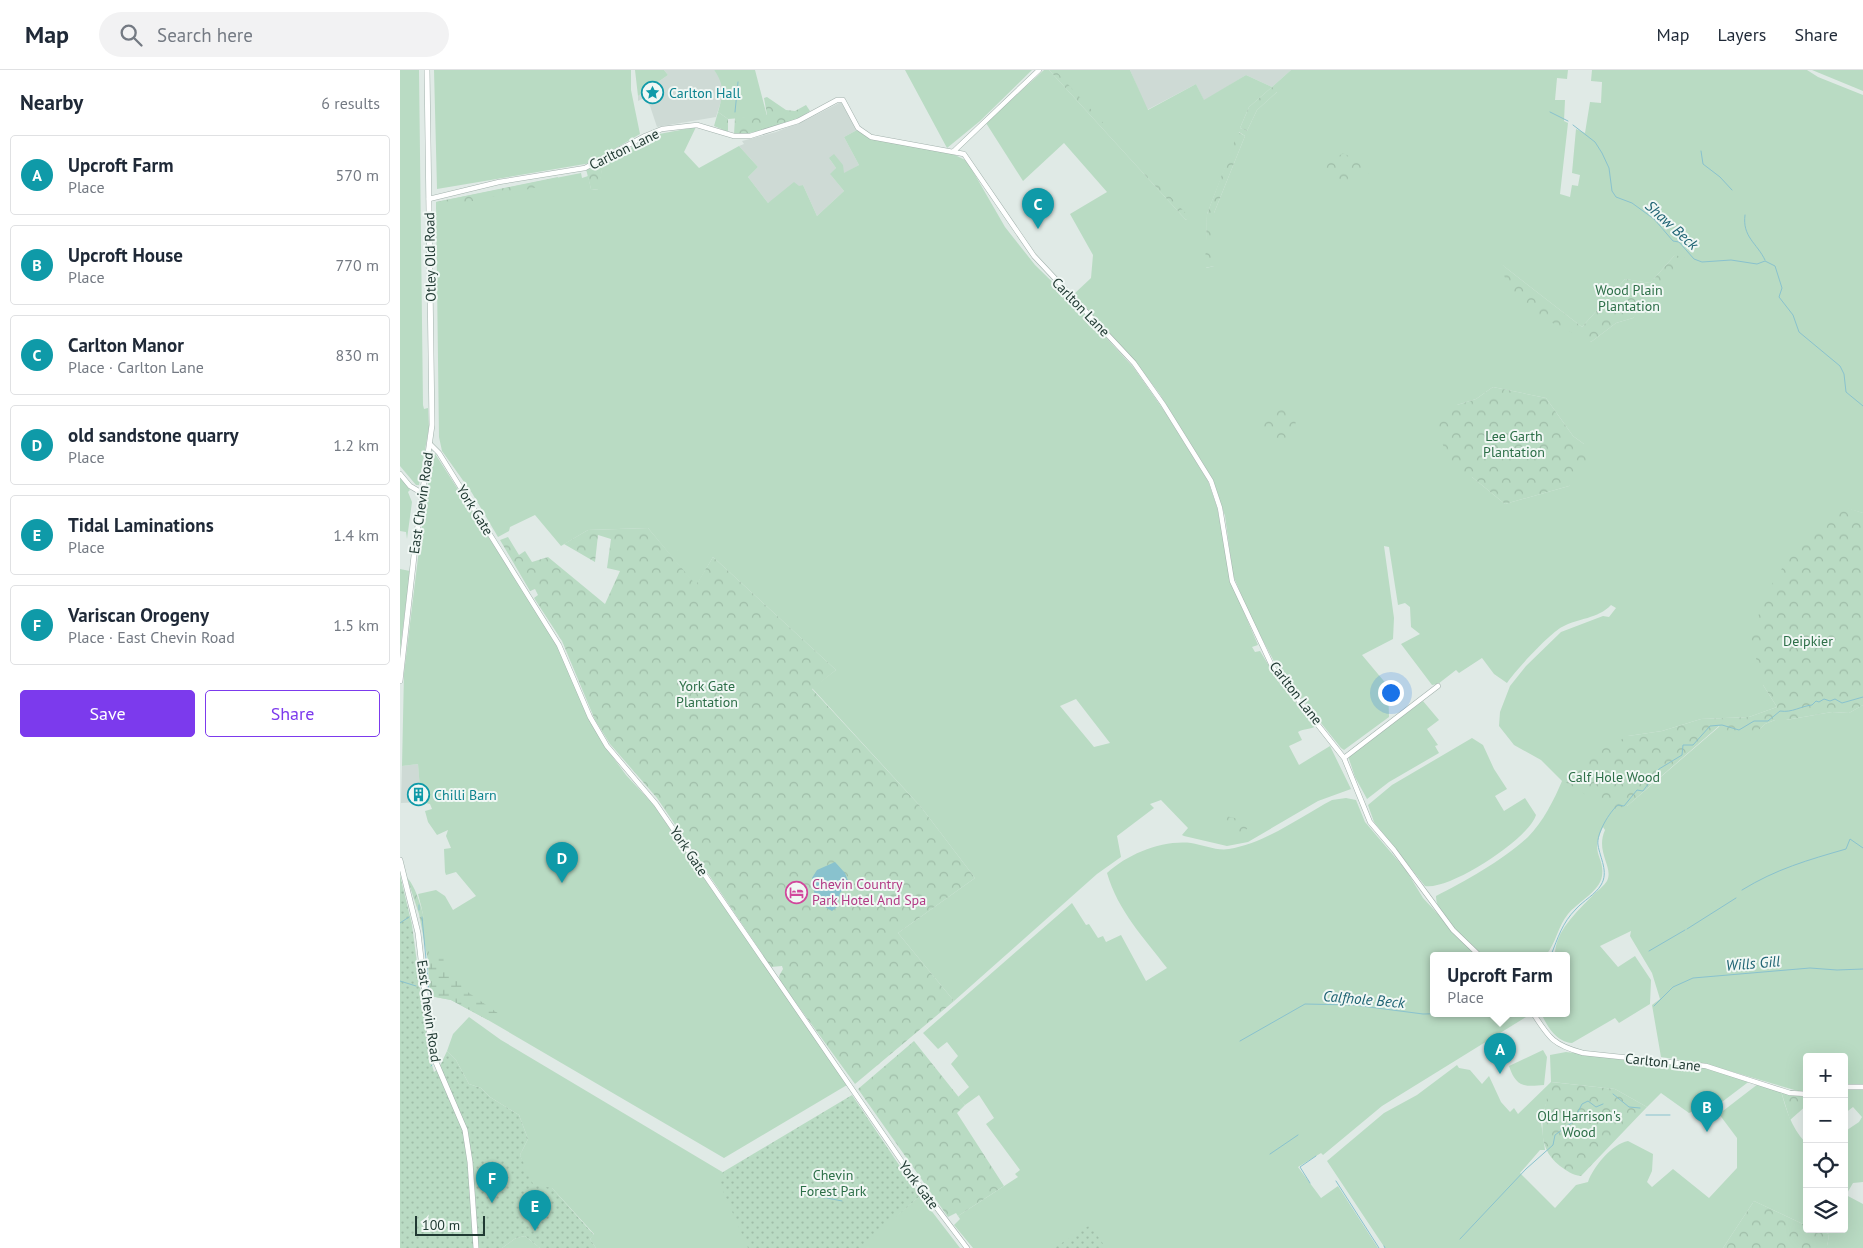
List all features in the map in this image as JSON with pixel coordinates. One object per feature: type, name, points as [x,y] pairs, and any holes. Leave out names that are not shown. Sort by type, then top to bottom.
[{"type":"street","name":"Otley Old Road","points":[[427,70],[430,444]]},
{"type":"street","points":[[954,151],[1039,70]]},
{"type":"street","name":"Carlton Lane","points":[[429,199],[499,182],[585,168],[662,129],[697,124],[734,136],[750,136],[798,121],[837,100],[843,100],[858,128],[871,137],[964,154],[1034,256],[1134,363],[1163,404],[1211,482],[1220,508],[1232,581],[1273,668],[1344,758],[1370,822],[1394,850],[1453,930],[1476,952]]},
{"type":"street","name":"East Chevin Road","points":[[400,680],[422,493],[430,444]]},
{"type":"street","name":"York Gate","points":[[430,444],[439,453],[559,645],[590,717],[607,746],[656,804],[905,1166],[967,1248]]},
{"type":"street","points":[[400,474],[416,491],[422,493]]},
{"type":"street","points":[[1344,758],[1438,686]]},
{"type":"street","name":"East Chevin Road","points":[[400,860],[418,933],[432,1053],[464,1130],[470,1162],[476,1248]]},
{"type":"street","name":"Carlton Lane","points":[[1536,1017],[1550,1039],[1565,1048],[1583,1054],[1706,1066],[1790,1093],[1803,1094]]},
{"type":"street","points":[[1848,1087],[1863,1087]]},
{"type":"shaded area","points":[[664,70],[714,70],[722,81],[723,95],[716,117],[657,127],[650,106],[644,98],[638,101],[638,96],[668,75]]},
{"type":"shaded area","points":[[1130,70],[1291,70],[1272,87],[1246,75],[1204,101],[1196,84],[1147,110]]},
{"type":"shaded area","points":[[841,102],[857,130],[844,137],[859,165],[844,174],[829,158],[836,168],[831,175],[844,191],[817,216],[803,185],[768,203],[748,177],[758,167],[739,146],[744,144],[742,141],[776,132],[806,120]]},
{"type":"shaded area","points":[[418,764],[421,802],[401,803],[402,766]]},
{"type":"green space","points":[[400,70],[419,70],[423,405],[424,409],[428,408],[429,427],[419,485],[416,485],[400,466]]},
{"type":"green space","points":[[434,70],[631,70],[631,90],[640,134],[591,163],[437,189]]},
{"type":"green space","points":[[635,70],[664,70],[668,75],[638,96]]},
{"type":"green space","points":[[714,70],[755,70],[767,116],[728,119],[718,112],[722,90],[718,75]]},
{"type":"green space","points":[[905,70],[1032,70],[980,121],[947,148]]},
{"type":"green space","name":"Calf Hole Wood","points":[[1044,70],[1049,70],[1186,220],[1188,217],[1054,70],[1130,70],[1148,110],[1196,84],[1204,100],[1246,75],[1272,87],[1291,70],[1568,70],[1567,79],[1557,78],[1555,100],[1565,100],[1564,121],[1568,123],[1560,194],[1570,197],[1572,185],[1578,186],[1580,175],[1572,173],[1576,129],[1585,133],[1590,102],[1601,103],[1602,82],[1591,81],[1592,70],[1807,70],[1818,77],[1863,95],[1863,513],[1842,507],[1763,685],[1777,707],[1749,717],[1701,719],[1662,731],[1628,736],[1627,806],[1720,726],[1759,730],[1765,724],[1775,720],[1786,720],[1832,712],[1849,713],[1863,705],[1863,1084],[1848,1084],[1848,1053],[1803,1053],[1803,1091],[1706,1064],[1661,1057],[1652,1005],[1660,999],[1652,973],[1630,936],[1631,931],[1600,946],[1618,967],[1635,956],[1651,980],[1650,1004],[1619,1023],[1615,1018],[1572,1043],[1561,1040],[1549,1028],[1543,1017],[1570,1017],[1570,952],[1555,952],[1556,946],[1568,922],[1602,887],[1609,876],[1602,845],[1605,830],[1603,827],[1597,844],[1602,869],[1600,881],[1593,892],[1568,914],[1548,952],[1479,952],[1447,920],[1437,903],[1436,896],[1496,862],[1528,837],[1539,825],[1562,781],[1541,760],[1514,745],[1499,726],[1500,712],[1510,686],[1526,666],[1561,632],[1603,616],[1609,617],[1616,608],[1611,605],[1594,616],[1568,624],[1556,631],[1533,653],[1507,683],[1494,674],[1482,658],[1459,673],[1456,670],[1438,684],[1432,685],[1401,644],[1420,634],[1411,627],[1410,607],[1405,603],[1398,605],[1389,547],[1384,546],[1394,618],[1393,639],[1362,655],[1388,686],[1389,717],[1344,750],[1341,748],[1278,669],[1250,616],[1233,575],[1225,516],[1212,478],[1159,393],[1137,364],[1074,294],[1091,278],[1093,255],[1070,214],[1107,192],[1064,143],[1023,181],[986,123]],"holes":[[[1272,87],[1277,92],[1257,110],[1247,131],[1240,128],[1249,107]],[[1239,132],[1245,136],[1214,213],[1214,266],[1206,268],[1207,214]],[[1675,255],[1633,318],[1616,323],[1591,342],[1501,264],[1582,327],[1625,279],[1650,283]],[[1493,387],[1546,398],[1573,436],[1584,444],[1569,486],[1505,504],[1472,477],[1457,405],[1476,399]]]},
{"type":"green space","points":[[1049,70],[1055,70],[1189,217],[1186,220]]},
{"type":"green space","points":[[1812,70],[1863,70],[1863,91]]},
{"type":"green space","points":[[1272,87],[1278,91],[1257,110],[1247,131],[1240,128],[1249,107]]},
{"type":"green space","points":[[767,97],[786,110],[795,111],[806,105],[810,111],[803,116],[773,128],[752,133],[734,134],[735,118],[767,115],[764,98]]},
{"type":"green space","points":[[718,112],[728,119],[728,132],[714,126]]},
{"type":"green space","points":[[696,127],[684,152],[699,168],[739,146],[758,167],[748,177],[768,203],[794,182],[799,186],[803,185],[817,216],[844,191],[830,174],[836,168],[829,158],[834,154],[843,165],[844,173],[859,165],[844,137],[857,130],[872,139],[951,153],[967,161],[1005,227],[1035,265],[1079,308],[1134,368],[1165,412],[1208,481],[1217,507],[1231,582],[1258,645],[1252,647],[1255,652],[1260,651],[1280,684],[1316,726],[1298,732],[1302,740],[1289,746],[1299,765],[1330,746],[1351,789],[1318,801],[1248,842],[1227,846],[1182,835],[1188,828],[1161,800],[1150,804],[1154,808],[1117,836],[1121,857],[1097,874],[954,1001],[898,933],[975,878],[921,807],[812,688],[836,670],[713,557],[696,586],[648,528],[588,530],[561,546],[535,515],[510,527],[509,531],[498,537],[472,493],[442,451],[439,437],[436,202],[581,173],[582,178],[588,176],[591,189],[598,190],[603,163],[654,135]],"holes":[[[1076,699],[1110,743],[1094,747],[1060,706]]]},
{"type":"green space","points":[[1238,132],[1245,136],[1214,213],[1214,266],[1205,268],[1207,214]]},
{"type":"green space","points":[[1343,153],[1376,171],[1345,181],[1337,178],[1327,179],[1319,170]]},
{"type":"green space","points":[[603,163],[599,190],[591,189],[586,169]]},
{"type":"green space","points":[[558,177],[557,183],[436,209],[436,202]]},
{"type":"green space","name":"Wood Plain Plantation","points":[[1675,255],[1685,258],[1633,318],[1616,323],[1591,342],[1512,303],[1501,264],[1582,327],[1625,279],[1650,283]]},
{"type":"green space","name":"Lee Garth Plantation","points":[[1493,387],[1546,398],[1573,436],[1584,444],[1589,461],[1569,486],[1505,504],[1472,477],[1449,463],[1440,436],[1439,421],[1457,405],[1476,399]]},
{"type":"green space","points":[[1283,409],[1296,416],[1295,432],[1280,441],[1264,435],[1259,429],[1264,417]]},
{"type":"green space","points":[[434,452],[557,644],[607,749],[626,775],[653,804],[847,1085],[724,1158],[488,1020],[451,1000],[430,996],[426,932],[418,894],[436,890],[445,896],[453,910],[476,896],[456,872],[446,875],[444,849],[451,848],[446,836],[448,830],[437,835],[428,822],[425,811],[432,809],[430,804],[421,802],[418,764],[402,766],[404,673],[424,508]]},
{"type":"green space","points":[[400,477],[410,490],[408,492],[412,502],[407,539],[406,532],[400,531]]},
{"type":"green space","name":"Deipkier","points":[[1842,506],[1863,513],[1863,705],[1849,713],[1832,712],[1786,720],[1775,720],[1765,724],[1759,730],[1729,737],[1719,726],[1627,806],[1610,810],[1562,780],[1587,757],[1628,736],[1662,731],[1701,719],[1749,717],[1777,707],[1763,685],[1751,639],[1765,595],[1800,540],[1819,522]]},
{"type":"green space","name":"York Gate Plantation","points":[[648,528],[696,585],[713,557],[836,670],[812,689],[921,807],[975,878],[898,933],[954,1001],[855,1084],[780,981],[779,976],[783,969],[782,966],[771,967],[657,798],[610,744],[595,720],[562,641],[534,598],[538,595],[535,589],[530,591],[500,540],[508,537],[519,555],[525,551],[532,562],[548,557],[605,604],[620,571],[607,568],[611,539],[598,535],[595,562],[564,544],[588,530]]},
{"type":"green space","points":[[400,569],[410,571],[400,651]]},
{"type":"green space","points":[[1423,701],[1439,720],[1427,729],[1438,745],[1435,746],[1439,753],[1389,782],[1367,799],[1355,777],[1348,756]]},
{"type":"green space","points":[[1472,738],[1483,745],[1494,769],[1507,789],[1495,796],[1504,811],[1525,798],[1536,815],[1519,837],[1487,861],[1451,880],[1425,886],[1374,822],[1368,805],[1392,785]]},
{"type":"green space","points":[[1346,798],[1356,800],[1365,822],[1406,870],[1423,898],[1473,952],[1430,952],[1430,1017],[1526,1017],[1382,1106],[1323,1155],[1321,1153],[1298,1167],[1321,1198],[1338,1186],[1378,1248],[973,1248],[954,1225],[960,1219],[958,1216],[1018,1177],[1015,1174],[1020,1170],[986,1124],[994,1118],[979,1095],[965,1105],[958,1097],[969,1087],[951,1064],[958,1056],[947,1042],[938,1049],[923,1033],[1072,903],[1086,925],[1089,924],[1098,938],[1103,936],[1106,942],[1121,935],[1146,981],[1167,968],[1125,912],[1107,873],[1135,854],[1157,846],[1191,843],[1215,849],[1229,849],[1243,846],[1282,829],[1332,800]]},
{"type":"green space","points":[[1226,816],[1243,820],[1249,824],[1247,829],[1240,833],[1229,830],[1222,821]]},
{"type":"green space","points":[[400,875],[412,925],[429,1054],[434,1072],[439,1068],[447,1051],[456,1060],[469,1084],[481,1088],[490,1097],[519,1115],[528,1139],[520,1155],[533,1184],[552,1188],[594,1235],[590,1239],[596,1248],[540,1248],[525,1236],[516,1238],[502,1248],[400,1248]]},
{"type":"green space","points":[[407,878],[416,893],[424,918],[429,943],[428,961],[419,914]]},
{"type":"green space","points":[[442,951],[445,965],[461,979],[462,988],[499,1014],[488,1020],[451,1000],[430,996],[428,961]]},
{"type":"green space","points":[[469,1017],[501,1040],[724,1173],[734,1166],[895,1217],[920,1196],[960,1248],[596,1248],[590,1239],[594,1234],[552,1188],[533,1191],[520,1155],[528,1139],[519,1115],[490,1097],[481,1088],[469,1084],[456,1060],[447,1051],[453,1034]]},
{"type":"green space","points":[[914,1041],[965,1105],[957,1113],[1004,1186],[958,1216],[956,1213],[948,1217],[858,1089]]},
{"type":"green space","points":[[1543,1050],[1547,1057],[1544,1085],[1531,1086],[1518,1082],[1509,1066]]},
{"type":"green space","points":[[1566,1052],[1712,1069],[1751,1080],[1718,1105],[1703,1107],[1689,1113],[1661,1093],[1647,1107],[1615,1089],[1552,1082],[1541,1122],[1545,1150],[1540,1150],[1520,1173],[1555,1208],[1576,1185],[1588,1182],[1599,1163],[1610,1151],[1628,1141],[1653,1154],[1652,1171],[1647,1182],[1652,1187],[1673,1169],[1709,1198],[1737,1168],[1737,1138],[1719,1114],[1758,1084],[1781,1091],[1787,1111],[1803,1140],[1803,1224],[1754,1201],[1723,1248],[1385,1248],[1327,1161],[1384,1113],[1417,1095],[1457,1065],[1459,1068],[1470,1070],[1482,1084],[1489,1076],[1501,1102],[1510,1112],[1514,1108],[1518,1114],[1551,1082],[1550,1055]]},
{"type":"green space","name":"Old Harrison's Wood","points":[[1551,1082],[1615,1089],[1647,1107],[1581,1176],[1560,1166],[1551,1158],[1546,1148],[1542,1127]]},
{"type":"green space","points":[[1848,1090],[1863,1090],[1863,1182],[1853,1183],[1848,1192],[1848,1129],[1859,1122],[1862,1117],[1853,1107],[1848,1111]]},
{"type":"green space","points":[[1781,1091],[1803,1097],[1803,1109],[1790,1120]]},
{"type":"green space","name":"Chevin Forest Park","points":[[852,1095],[920,1196],[860,1248],[748,1248],[720,1184],[723,1172]]},
{"type":"green space","points":[[1848,1196],[1863,1204],[1863,1248],[1827,1248],[1829,1234],[1826,1233],[1848,1233]]},
{"type":"green space","points":[[1754,1201],[1803,1224],[1803,1233],[1829,1234],[1827,1248],[1723,1248]]},
{"type":"green space","points":[[1090,1225],[1106,1248],[1054,1248]]},
{"type":"green space","points":[[525,1236],[540,1248],[502,1248],[516,1238]]},
{"type":"water","points":[[835,862],[845,873],[849,883],[840,893],[837,907],[832,911],[819,902],[813,889],[812,878],[817,870]]},
{"type":"waterway","points":[[735,112],[738,82]]},
{"type":"waterway","name":"Shaw Beck","points":[[1550,112],[1568,121]]},
{"type":"waterway","name":"Shaw Beck","points":[[1573,125],[1595,142],[1602,153],[1609,168],[1612,191],[1616,197],[1632,203],[1654,219],[1673,241],[1679,242],[1694,259],[1702,262],[1731,260],[1757,264],[1765,261],[1775,266],[1782,288],[1779,297],[1793,315],[1799,332],[1840,366],[1844,374],[1846,392],[1863,406]]},
{"type":"waterway","points":[[1701,151],[1703,164],[1720,177],[1732,190]]},
{"type":"waterway","points":[[1745,215],[1748,234],[1765,260]]},
{"type":"waterway","name":"Calfhole Beck","points":[[1552,952],[1571,914],[1601,885],[1604,870],[1598,840],[1601,829],[1608,817],[1618,805],[1624,806],[1637,790],[1643,791],[1659,769],[1682,755],[1683,745],[1693,745],[1710,726],[1722,725],[1739,730],[1754,721],[1768,721],[1780,711],[1789,711],[1812,705],[1816,701],[1835,699],[1842,703],[1863,697]]},
{"type":"waterway","points":[[1742,890],[1805,861],[1846,849],[1850,839],[1863,848]]},
{"type":"waterway","points":[[1687,929],[1736,898]]},
{"type":"waterway","points":[[419,905],[419,910]]},
{"type":"waterway","points":[[400,923],[409,917]]},
{"type":"waterway","points":[[422,917],[426,959]]},
{"type":"waterway","points":[[1649,951],[1685,930]]},
{"type":"waterway","points":[[427,964],[429,994]]},
{"type":"waterway","name":"Wills Gill","points":[[1654,1006],[1673,987],[1693,978],[1810,968],[1863,969]]},
{"type":"waterway","points":[[400,981],[416,986]]},
{"type":"waterway","points":[[429,1004],[430,1018]]},
{"type":"waterway","name":"Calfhole Beck","points":[[1240,1041],[1305,1004],[1354,1005],[1430,1014]]},
{"type":"waterway","points":[[1613,1094],[1629,1107],[1640,1108]]},
{"type":"waterway","points":[[1460,1239],[1526,1169],[1553,1145],[1555,1135],[1573,1122],[1582,1104],[1588,1101],[1596,1107],[1603,1104]]},
{"type":"waterway","points":[[1646,1115],[1670,1115]]},
{"type":"waterway","points":[[1270,1154],[1298,1135]]},
{"type":"waterway","points":[[1310,1183],[1300,1167],[1316,1156]]},
{"type":"waterway","points":[[1336,1181],[1379,1248]]},
{"type":"waterway","points":[[819,1197],[825,1198]]},
{"type":"waterway","points":[[827,1198],[842,1201]]},
{"type":"place","name":"Carlton Hall","points":[[653,93]]},
{"type":"place","name":"Carlton Manor","points":[[1038,229]]},
{"type":"place","name":"Chilli Barn","points":[[418,795]]},
{"type":"place","name":"old sandstone quarry","points":[[562,883]]},
{"type":"place","name":"Chevin Country Park Hotel And Spa","points":[[796,892]]},
{"type":"place","name":"Upcroft Farm","points":[[1500,1074]]},
{"type":"place","name":"Upcroft House","points":[[1707,1132]]},
{"type":"place","name":"Variscan Orogeny","points":[[492,1203]]},
{"type":"place","name":"Tidal Laminations","points":[[535,1231]]}]
